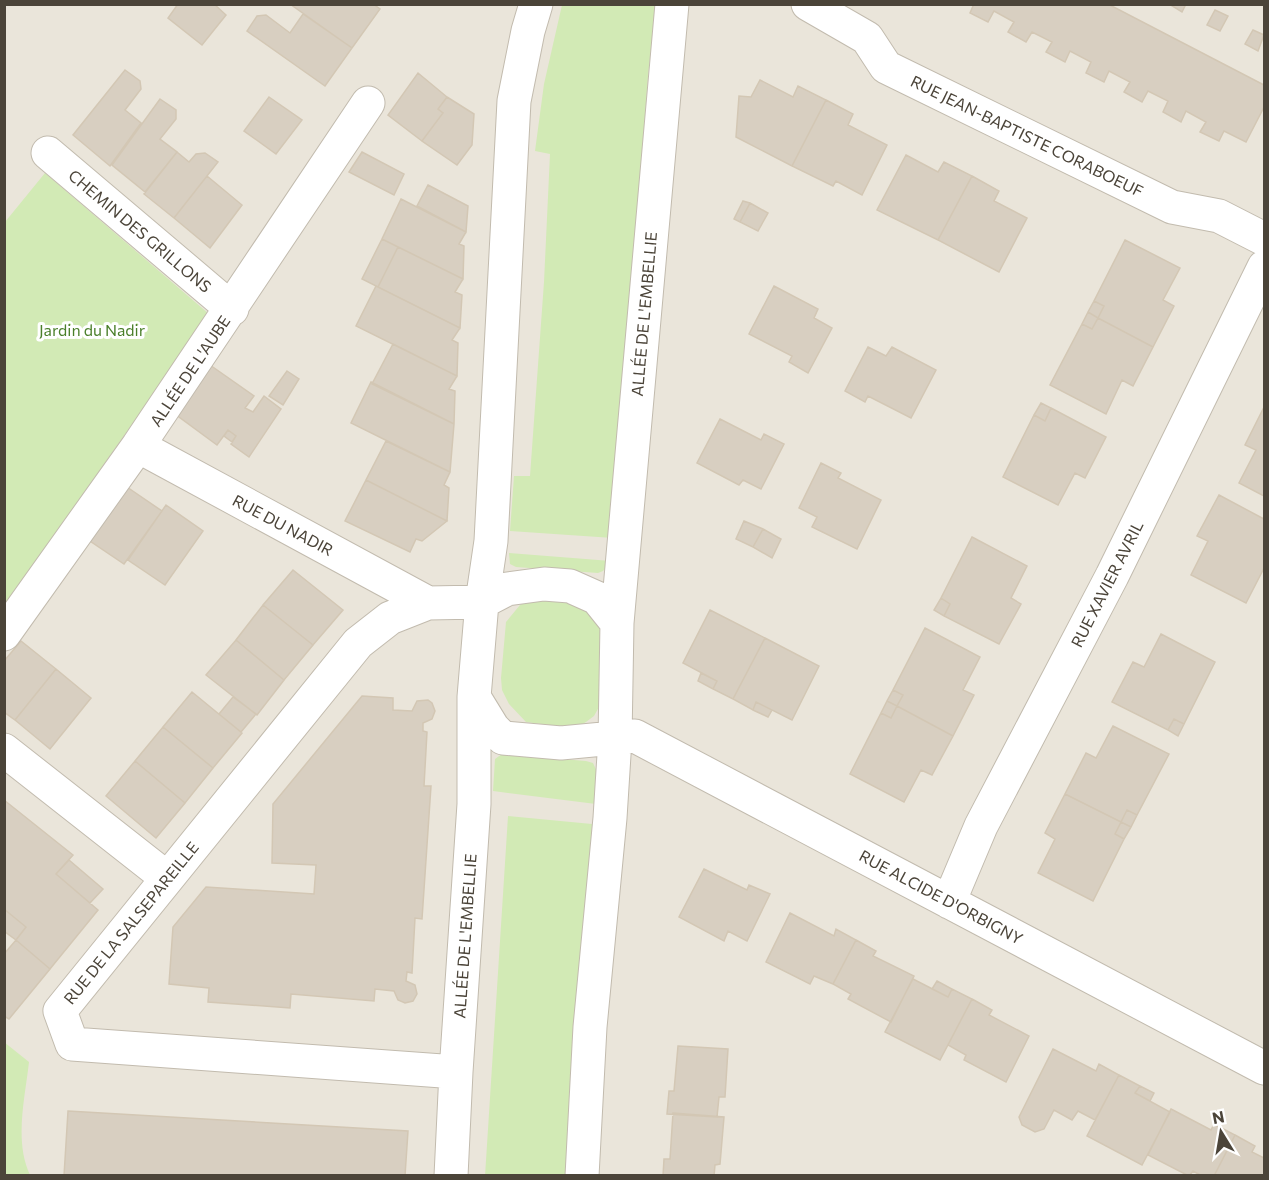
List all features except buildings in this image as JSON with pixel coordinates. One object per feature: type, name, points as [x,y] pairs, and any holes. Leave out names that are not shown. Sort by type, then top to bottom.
[{"type":"street","name":"ALLÉE DE L'EMBELLIE","points":[[451,1176],[474,804],[474,697],[482,602],[491,541],[514,101],[528,31],[536,4]]},
{"type":"street","name":"ALLÉE DE L'EMBELLIE","points":[[582,1176],[590,1027],[610,818],[615,739],[617,623],[672,4]]},
{"type":"street","name":"RUE JEAN-BAPTISTE CORABOEUF","points":[[808,4],[867,38],[886,67],[1172,207],[1219,216],[1264,239]]},
{"type":"street","name":"ALLÉE DE L'AUBE","points":[[4,634],[232,309],[368,103]]},
{"type":"street","name":"CHEMIN DES GRILLONS","points":[[48,153],[232,309]]},
{"type":"street","name":"RUE XAVIER AVRIL","points":[[949,902],[981,826],[1112,576],[1264,267]]},
{"type":"street","name":"RUE DU NADIR","points":[[138,446],[428,603]]},
{"type":"street","points":[[482,602],[507,589],[544,584],[570,586],[597,598],[617,623]]},
{"type":"street","name":"RUE DE LA SALSEPAREILLE","points":[[456,1072],[72,1044],[60,1011],[358,643],[390,618],[428,603],[482,602]]},
{"type":"street","points":[[474,697],[493,728],[503,738],[561,743],[615,739]]},
{"type":"street","name":"RUE ALCIDE D'ORBIGNY","points":[[615,739],[634,736],[1264,1068]]},
{"type":"street","points":[[4,750],[167,878]]},
{"type":"shaded area","points":[[5,5],[1264,5],[1264,1175],[5,1175]]},
{"type":"green space","points":[[562,5],[656,5],[648,76],[613,538],[510,531],[514,476],[530,476],[544,282],[550,154],[535,151],[544,84]]},
{"type":"green space","name":"Jardin du Nadir","points":[[45,173],[209,314],[5,606],[5,222]]},
{"type":"green space","points":[[509,553],[611,561],[603,571],[598,573],[516,567],[510,564]]},
{"type":"green space","points":[[531,599],[564,601],[580,607],[592,616],[601,630],[599,707],[594,716],[577,727],[526,722],[509,704],[502,690],[506,622],[520,605]]},
{"type":"green space","points":[[502,754],[593,763],[598,774],[596,804],[493,791],[495,759]]},
{"type":"green space","points":[[508,816],[592,824],[571,1175],[485,1176]]},
{"type":"green space","points":[[4,1042],[29,1062],[23,1105],[22,1134],[25,1162],[30,1175],[5,1175]]}]
